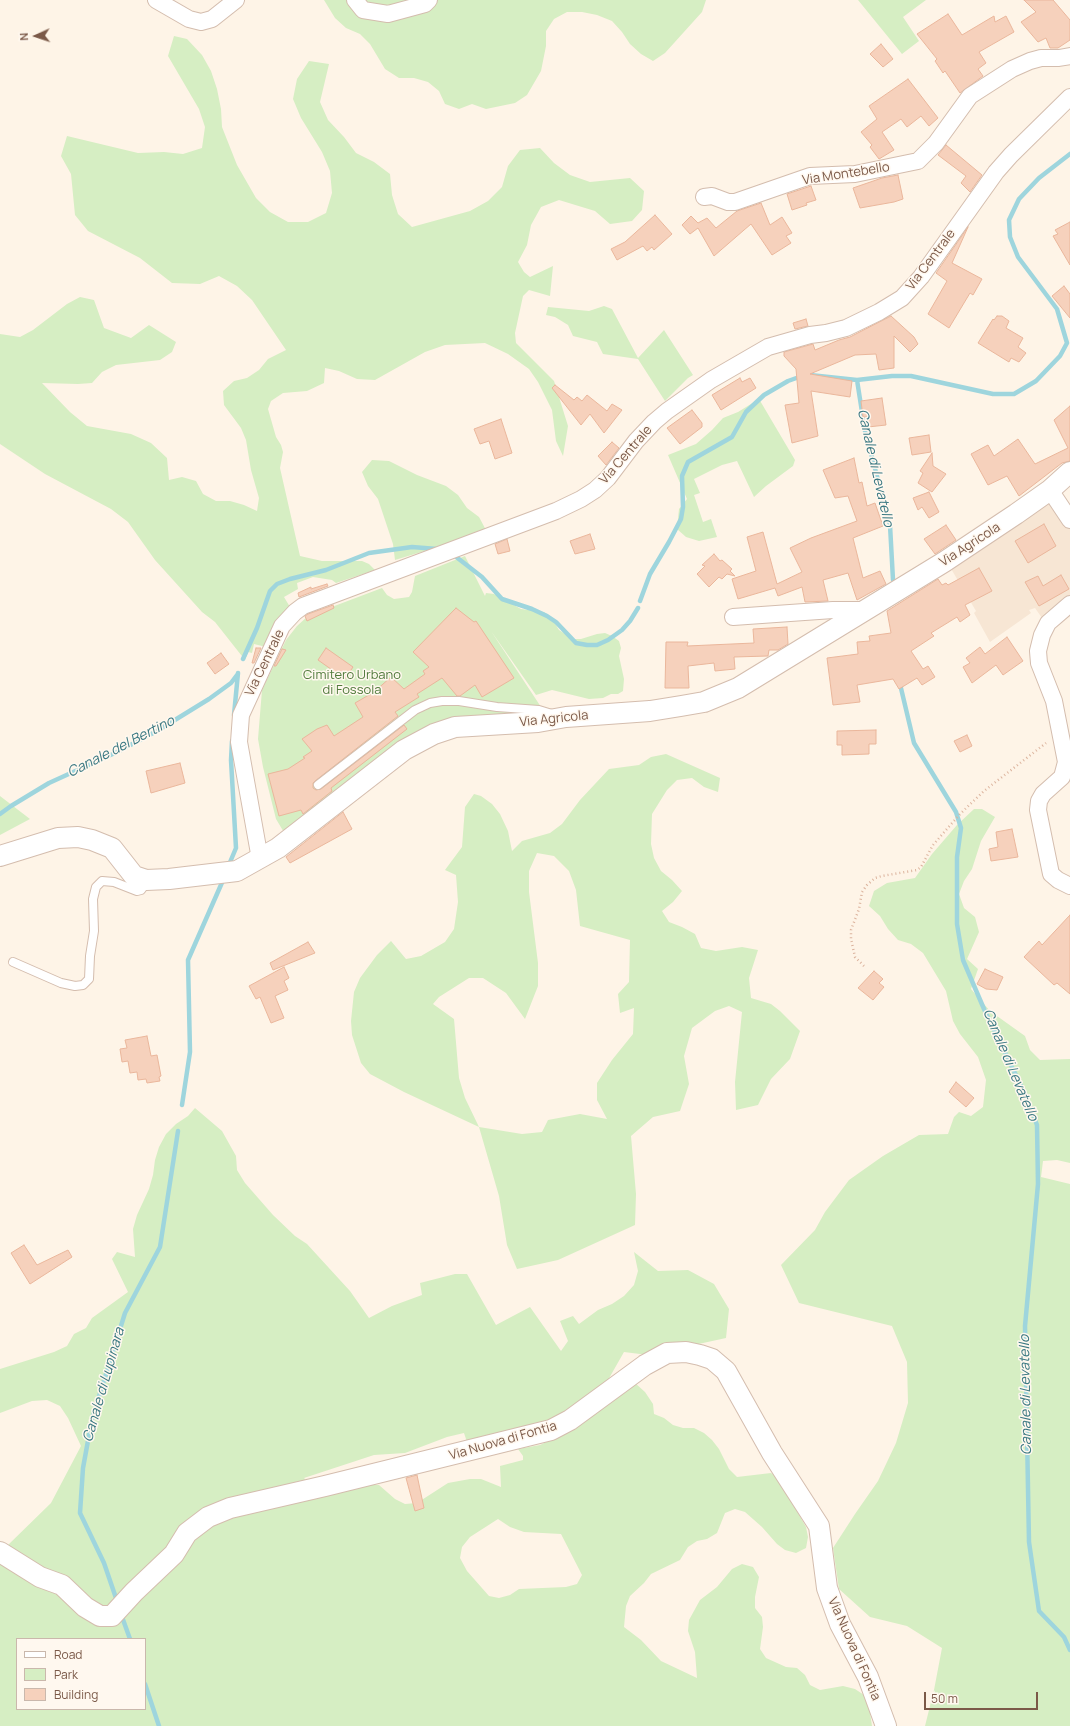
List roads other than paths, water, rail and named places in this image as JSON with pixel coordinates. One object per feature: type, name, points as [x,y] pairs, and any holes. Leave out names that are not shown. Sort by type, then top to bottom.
[{"type":"street","points":[[156,0],[189,19],[201,22],[212,19],[236,0]]},
{"type":"street","points":[[354,0],[363,10],[388,14],[425,4],[429,0]]},
{"type":"street","name":"Via Montebello","points":[[704,197],[712,196],[728,202],[735,202],[810,176],[855,174],[918,161],[936,143],[970,96],[1012,69],[1030,61],[1041,58],[1059,58],[1070,56]]},
{"type":"street","name":"Via Centrale","points":[[260,859],[239,742],[241,715],[282,626],[295,612],[304,606],[556,511],[595,490],[608,478],[636,441],[654,422],[684,399],[741,362],[774,345],[810,335],[846,328],[879,312],[902,298],[921,277],[996,172],[1011,155],[1070,97]]},
{"type":"street","name":"Via Agricola","points":[[260,859],[278,848],[404,750],[434,734],[455,727],[538,722],[566,717],[650,711],[704,702],[738,688],[944,562],[1050,490],[1070,472]]},
{"type":"street","points":[[1050,490],[1070,520]]},
{"type":"street","points":[[1070,604],[1048,623],[1042,635],[1038,650],[1039,663],[1054,700],[1066,762],[1062,777],[1043,794],[1039,801],[1038,810],[1051,874],[1058,880],[1070,886]]},
{"type":"street","points":[[733,617],[833,610],[864,610]]},
{"type":"street","points":[[0,856],[58,838],[78,837],[92,840],[112,848],[134,876],[146,880],[169,879],[237,871],[260,859]]},
{"type":"street","name":"Via Nuova di Fontia","points":[[0,1552],[40,1576],[62,1585],[85,1607],[100,1616],[112,1616],[134,1592],[174,1554],[187,1533],[208,1517],[230,1508],[551,1430],[570,1420],[645,1365],[667,1353],[693,1353],[712,1359],[726,1371],[772,1453],[818,1526],[827,1588],[840,1624],[868,1677],[886,1726]]},
{"type":"lane","points":[[318,785],[415,710],[430,703],[459,701],[498,707],[539,710],[566,717]]},
{"type":"lane","points":[[13,962],[61,983],[75,986],[83,985],[89,979],[90,956],[94,932],[93,899],[96,888],[102,881],[114,882],[137,891],[141,890],[146,880]]},
{"type":"waterway","name":"Canale del Bertino","points":[[810,375],[857,380],[892,376],[911,376],[993,394],[1014,394],[1036,381],[1060,356],[1067,343],[1057,309],[1018,257],[1010,237],[1009,220],[1019,199],[1039,178],[1070,154]]},
{"type":"waterway","points":[[640,601],[650,574],[681,519],[683,507],[682,476],[688,462],[732,437],[746,412],[764,395],[788,381],[802,376]]},
{"type":"waterway","name":"Canale di Levatello","points":[[857,380],[865,431],[890,525],[893,580]]},
{"type":"waterway","points":[[243,659],[257,628],[270,591],[277,584],[290,579],[326,570],[369,553],[412,547],[437,549]]},
{"type":"waterway","points":[[455,556],[482,577],[502,599],[532,609],[547,616],[556,622],[576,643],[597,645],[608,640],[622,630],[638,608]]},
{"type":"waterway","name":"Canale di Lupinara","points":[[234,715],[238,673]]},
{"type":"waterway","name":"Canale del Bertino","points":[[0,814],[49,783],[117,752],[157,731],[209,699],[231,683],[237,675]]},
{"type":"waterway","name":"Canale di Levatello","points":[[900,684],[914,743],[956,812],[961,828],[957,857],[957,924],[963,960],[984,1009],[1025,1094],[1037,1125],[1038,1184],[1025,1326],[1029,1542],[1039,1611],[1064,1637],[1070,1650]]},
{"type":"waterway","name":"Canale di Lupinara","points":[[228,867],[236,848],[231,760],[232,741]]},
{"type":"waterway","name":"Canale di Lupinara","points":[[182,1105],[190,1052],[188,960],[224,878]]},
{"type":"waterway","name":"Canale di Lupinara","points":[[117,1601],[104,1563],[80,1513],[83,1468],[92,1419],[125,1313],[160,1247],[178,1131]]},
{"type":"waterway","name":"Canale di Lupinara","points":[[121,1614],[130,1638]]},
{"type":"waterway","name":"Canale di Lupinara","points":[[146,1687],[159,1726]]},
{"type":"park label","name":"Cimitero Urbano di Fossola","points":[[352,682]]}]
